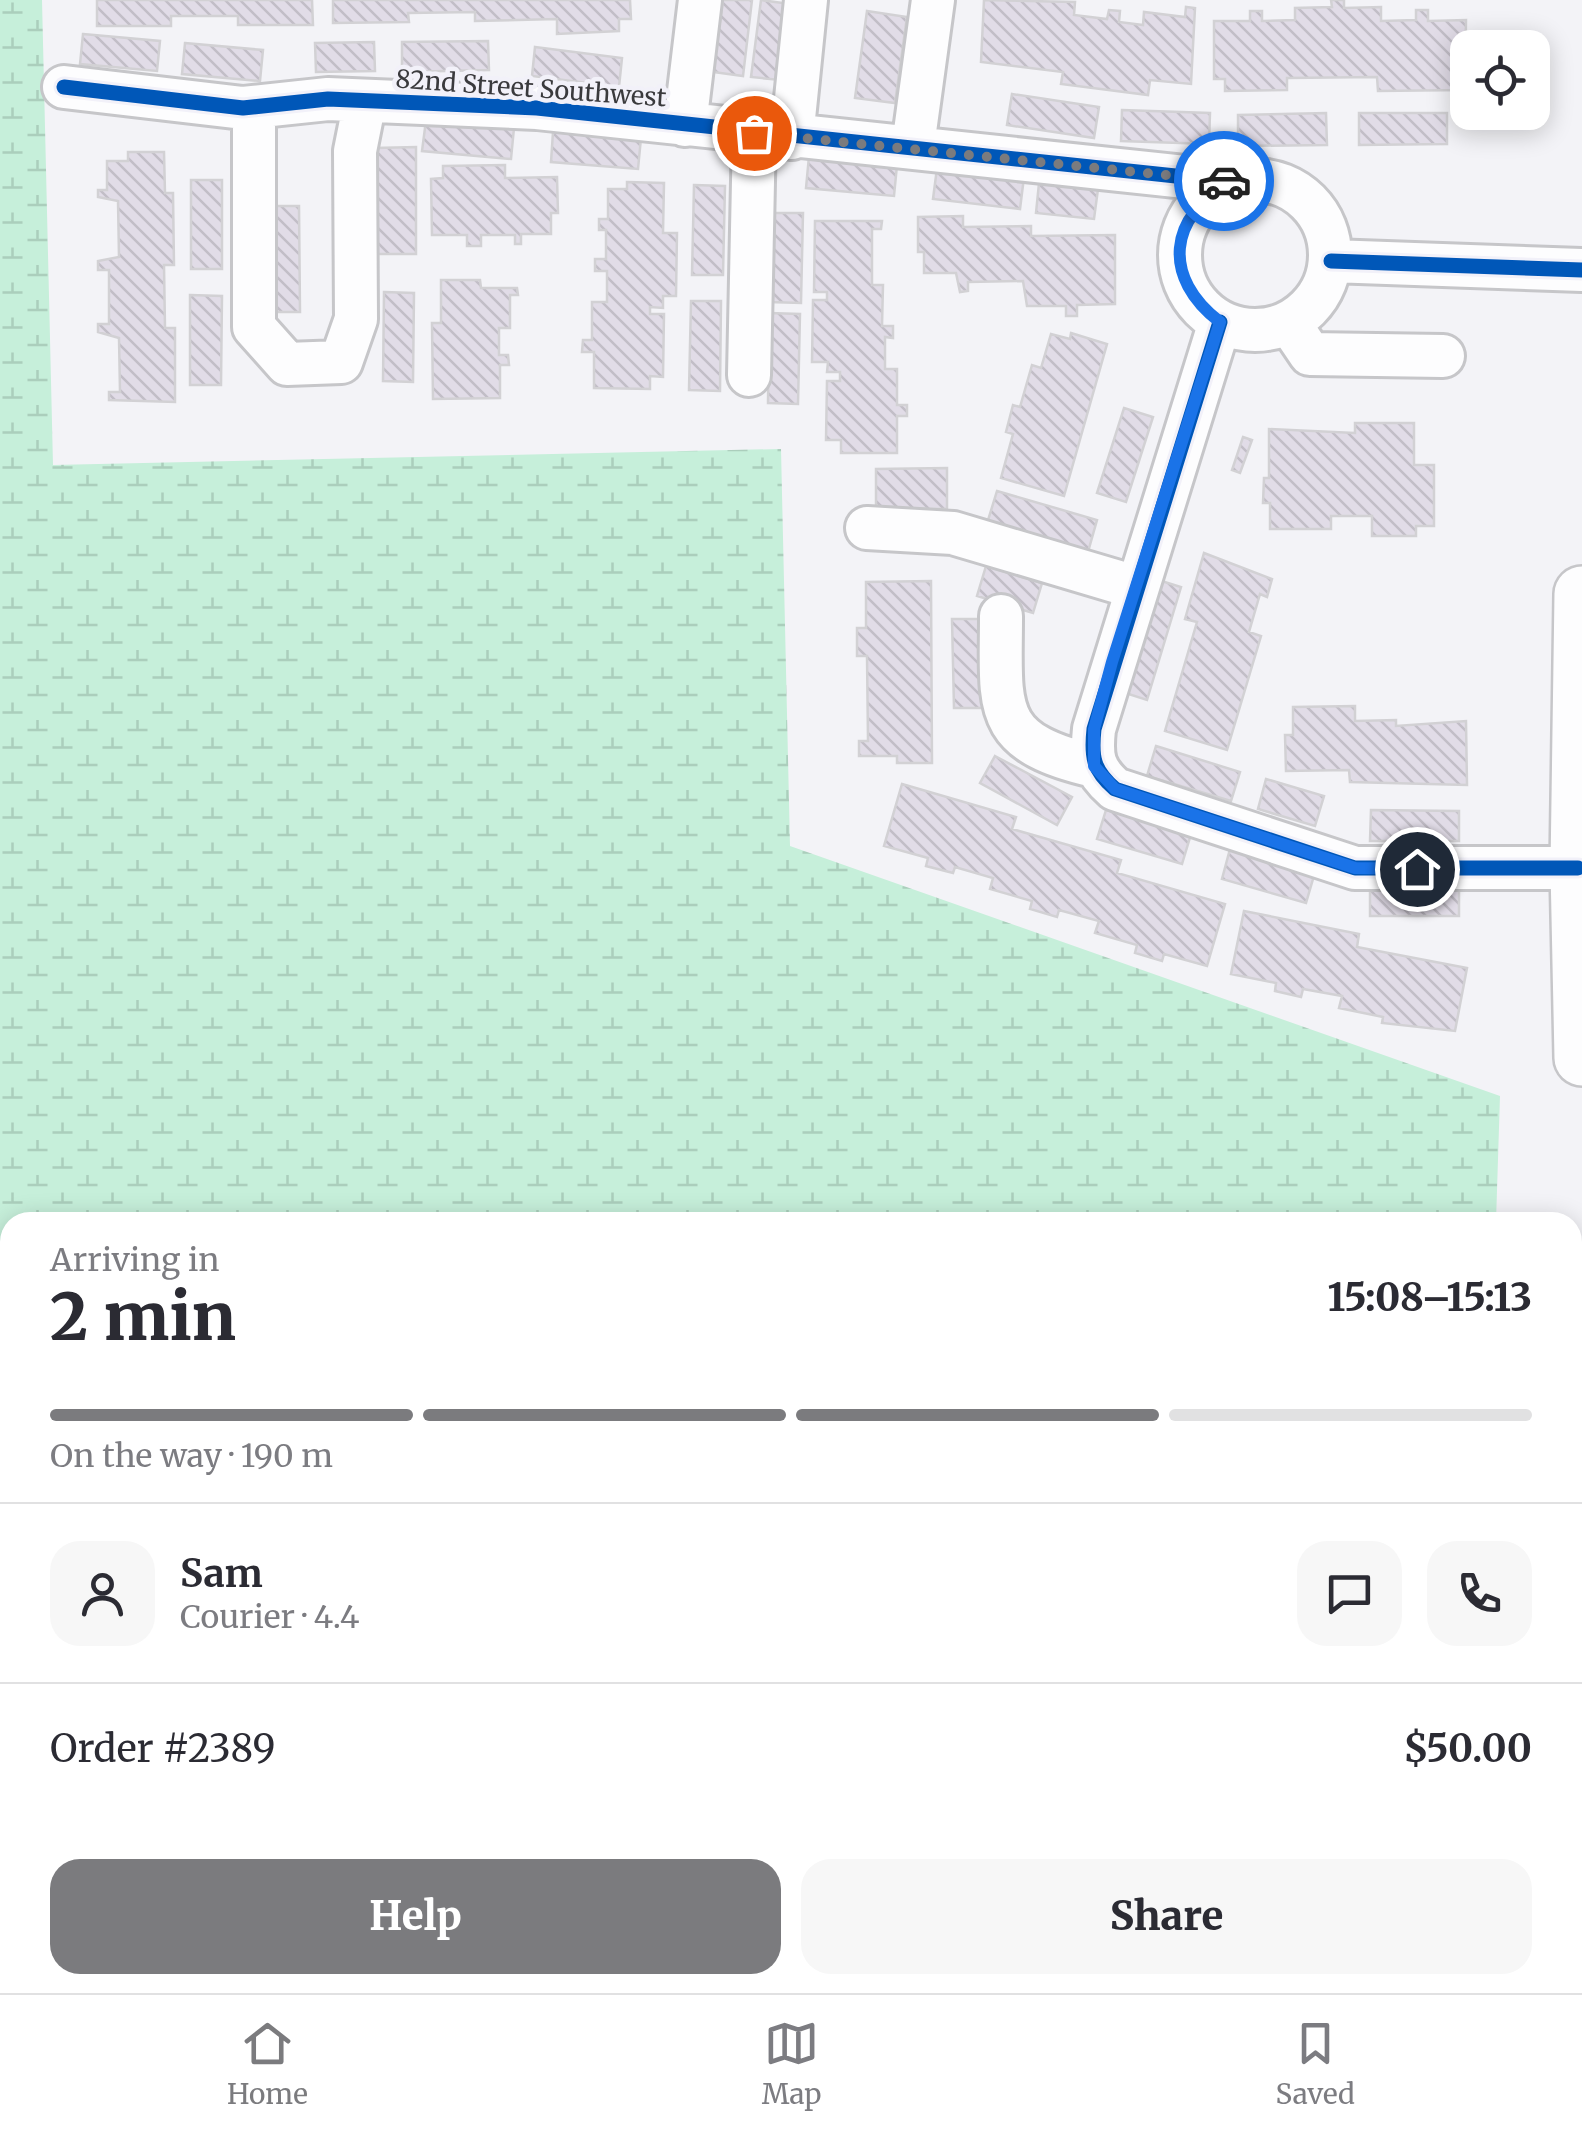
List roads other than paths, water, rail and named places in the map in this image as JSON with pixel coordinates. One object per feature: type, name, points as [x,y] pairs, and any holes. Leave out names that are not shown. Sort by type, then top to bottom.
[{"type":"main road","points":[[1582,594],[1578,868],[1582,1058]]},
{"type":"street","points":[[685,125],[700,0]]},
{"type":"street","points":[[749,375],[773,135],[806,0]]},
{"type":"street","points":[[913,146],[933,0]]},
{"type":"street","name":"82nd Street Southwest","points":[[64,87],[254,107],[328,99],[537,108],[1232,182]]},
{"type":"street","points":[[254,107],[254,327],[287,364],[341,362],[356,318],[355,150],[365,101]]},
{"type":"street","points":[[1257,179],[1281,183],[1302,196],[1319,214],[1329,236],[1331,261],[1324,286],[1310,308],[1289,323],[1266,330],[1243,330],[1220,322],[1200,307],[1186,286],[1179,261],[1181,236],[1192,212],[1210,194],[1232,182],[1257,179]]},
{"type":"street","points":[[1331,261],[1582,270]]},
{"type":"street","points":[[1094,766],[1094,729],[1220,322]]},
{"type":"street","points":[[1289,323],[1310,354],[1443,356]]},
{"type":"street","points":[[867,528],[953,533],[1136,587]]},
{"type":"street","points":[[1001,616],[1001,696],[1008,721],[1029,743],[1055,757],[1094,766],[1115,789],[1355,868],[1578,868]]}]
